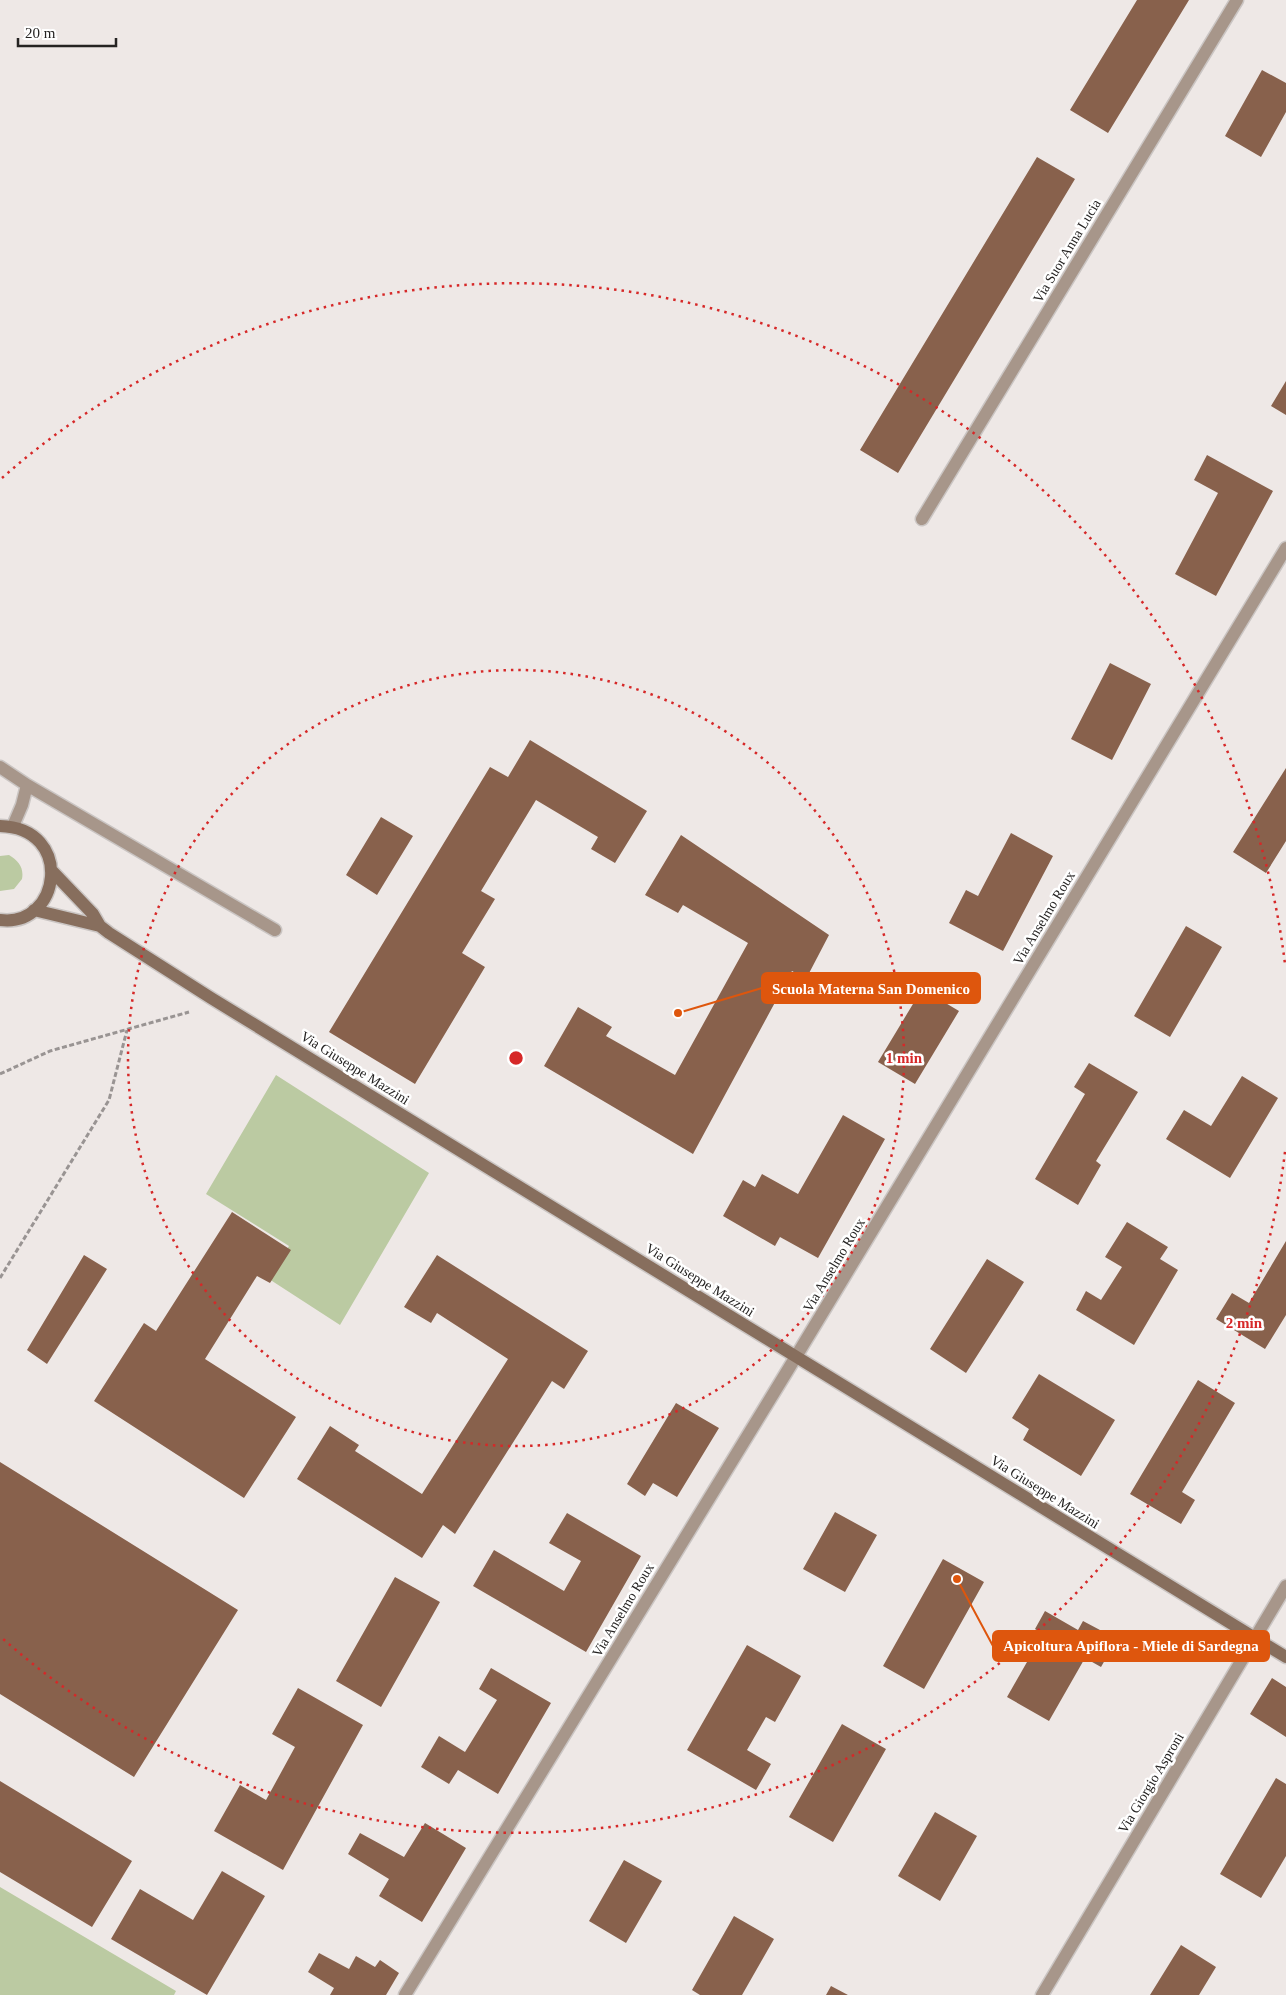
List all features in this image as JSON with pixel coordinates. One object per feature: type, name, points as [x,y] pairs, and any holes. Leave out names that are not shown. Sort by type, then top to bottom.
[{"type":"street","name":"Via Suor Anna Lucia","points":[[922,518],[1237,0]]},
{"type":"street","name":"Via Anselmo Roux","points":[[405,1995],[1286,548]]},
{"type":"street","points":[[0,767],[27,785],[276,930]]},
{"type":"street","points":[[1,923],[20,918],[34,910],[44,900],[50,886],[52,871],[50,859],[44,847],[25,830],[6,826],[22,805],[27,785]]},
{"type":"street","name":"Via Giuseppe Mazzini","points":[[52,871],[93,914],[100,926]]},
{"type":"street","name":"Via Giuseppe Mazzini","points":[[34,910],[100,926],[211,998],[1286,1657]]},
{"type":"street","name":"Via Giorgio Asproni","points":[[1042,1995],[1286,1586]]},
{"type":"path","points":[[0,1074],[50,1051],[195,1011],[211,998]]},
{"type":"path","points":[[0,1278],[109,1100],[127,1030]]},
{"type":"green space","points":[[9,855],[20,865],[22,879],[14,889],[0,891],[0,856]]},
{"type":"green space","points":[[276,1075],[429,1173],[340,1325],[269,1279],[289,1246],[206,1194]]},
{"type":"green space","points":[[0,1887],[176,1991],[174,1995],[0,1995]]},
{"type":"building","points":[[1137,0],[1189,0],[1108,133],[1070,110]]},
{"type":"building","points":[[1262,70],[1286,83],[1286,112],[1261,157],[1225,136]]},
{"type":"building","points":[[1037,157],[1075,179],[898,473],[860,450]]},
{"type":"building","points":[[1286,381],[1286,415],[1271,406]]},
{"type":"building","points":[[1207,455],[1273,491],[1216,596],[1175,574],[1218,493],[1194,480]]},
{"type":"building","points":[[1110,663],[1151,684],[1112,760],[1071,739]]},
{"type":"building","points":[[530,740],[647,811],[615,863],[591,849],[598,837],[536,800],[481,891],[495,899],[462,953],[485,967],[415,1084],[329,1032],[490,767],[508,777]]},
{"type":"building","points":[[1286,768],[1286,841],[1266,873],[1233,852]]},
{"type":"building","points":[[381,817],[413,836],[377,895],[346,875]]},
{"type":"building","points":[[1011,833],[1053,856],[1003,951],[949,923],[966,890],[978,896]]},
{"type":"building","points":[[681,835],[829,935],[806,979],[792,971],[693,1154],[544,1066],[578,1007],[612,1027],[606,1036],[675,1075],[748,943],[683,905],[678,913],[645,895]]},
{"type":"building","points":[[1186,926],[1222,947],[1170,1037],[1134,1016]]},
{"type":"building","points":[[922,989],[959,1011],[915,1084],[878,1062]]},
{"type":"building","points":[[1089,1063],[1138,1092],[1096,1161],[1101,1165],[1078,1205],[1035,1179],[1085,1094],[1074,1087]]},
{"type":"building","points":[[1242,1076],[1278,1098],[1230,1178],[1166,1139],[1184,1110],[1211,1126]]},
{"type":"building","points":[[843,1115],[885,1139],[818,1258],[780,1237],[775,1246],[723,1216],[743,1180],[755,1187],[762,1174],[798,1194]]},
{"type":"building","points":[[232,1212],[291,1250],[270,1283],[257,1276],[205,1359],[296,1417],[244,1498],[94,1401],[144,1323],[156,1331]]},
{"type":"building","points":[[1127,1222],[1168,1247],[1160,1259],[1178,1270],[1134,1345],[1076,1310],[1086,1291],[1101,1300],[1122,1267],[1105,1257]]},
{"type":"building","points":[[1286,1241],[1286,1315],[1265,1349],[1216,1319],[1232,1293],[1249,1303]]},
{"type":"building","points":[[84,1255],[107,1269],[47,1364],[27,1350]]},
{"type":"building","points":[[437,1255],[588,1351],[564,1389],[552,1381],[455,1534],[443,1525],[422,1558],[297,1479],[330,1426],[359,1445],[355,1451],[422,1494],[508,1359],[437,1313],[431,1323],[404,1307]]},
{"type":"building","points":[[987,1259],[1024,1282],[966,1373],[930,1349]]},
{"type":"building","points":[[1039,1374],[1115,1420],[1081,1476],[1023,1440],[1029,1429],[1012,1418]]},
{"type":"building","points":[[1198,1380],[1235,1403],[1182,1492],[1195,1500],[1181,1524],[1130,1494]]},
{"type":"building","points":[[676,1403],[719,1428],[677,1497],[653,1483],[645,1496],[627,1484]]},
{"type":"building","points":[[0,1462],[238,1610],[134,1777],[0,1694]]},
{"type":"building","points":[[835,1512],[877,1535],[845,1592],[803,1569]]},
{"type":"building","points":[[567,1513],[641,1556],[586,1652],[473,1586],[494,1550],[564,1591],[581,1561],[549,1543]]},
{"type":"building","points":[[943,1559],[984,1582],[924,1689],[883,1666]]},
{"type":"building","points":[[395,1577],[440,1602],[381,1707],[336,1681]]},
{"type":"building","points":[[1045,1611],[1078,1630],[1083,1621],[1117,1639],[1101,1667],[1085,1658],[1049,1721],[1007,1697],[1043,1634],[1035,1629]]},
{"type":"building","points":[[747,1645],[801,1676],[775,1722],[766,1717],[747,1750],[771,1764],[756,1790],[687,1750]]},
{"type":"building","points":[[491,1668],[551,1703],[498,1794],[458,1770],[449,1784],[421,1767],[439,1736],[465,1752],[497,1700],[479,1689]]},
{"type":"building","points":[[1272,1678],[1286,1687],[1286,1737],[1250,1714]]},
{"type":"building","points":[[298,1688],[363,1725],[283,1870],[214,1831],[240,1785],[266,1800],[295,1747],[272,1734]]},
{"type":"building","points":[[842,1724],[886,1749],[833,1842],[789,1817]]},
{"type":"building","points":[[1276,1778],[1286,1784],[1286,1856],[1261,1898],[1220,1874]]},
{"type":"building","points":[[0,1781],[132,1861],[92,1927],[0,1872]]},
{"type":"building","points":[[935,1812],[977,1836],[940,1901],[898,1876]]},
{"type":"building","points":[[425,1823],[466,1848],[422,1922],[379,1896],[389,1879],[348,1854],[360,1833],[404,1857]]},
{"type":"building","points":[[624,1860],[662,1881],[626,1943],[589,1921]]},
{"type":"building","points":[[222,1871],[265,1896],[207,1995],[111,1939],[140,1889],[193,1920]]},
{"type":"building","points":[[734,1916],[774,1939],[742,1995],[700,1995],[692,1990]]},
{"type":"building","points":[[1181,1945],[1216,1967],[1199,1995],[1150,1995]]},
{"type":"building","points":[[319,1953],[349,1969],[356,1956],[375,1967],[380,1960],[399,1973],[386,1995],[330,1995],[334,1988],[308,1972]]},
{"type":"building","points":[[831,1986],[848,1995],[826,1995]]},
{"type":"place","name":"Scuola Materna San Domenico","points":[[678,1013]]},
{"type":"place","name":"Apicoltura Apiflora - Miele di Sardegna","points":[[957,1579]]}]
